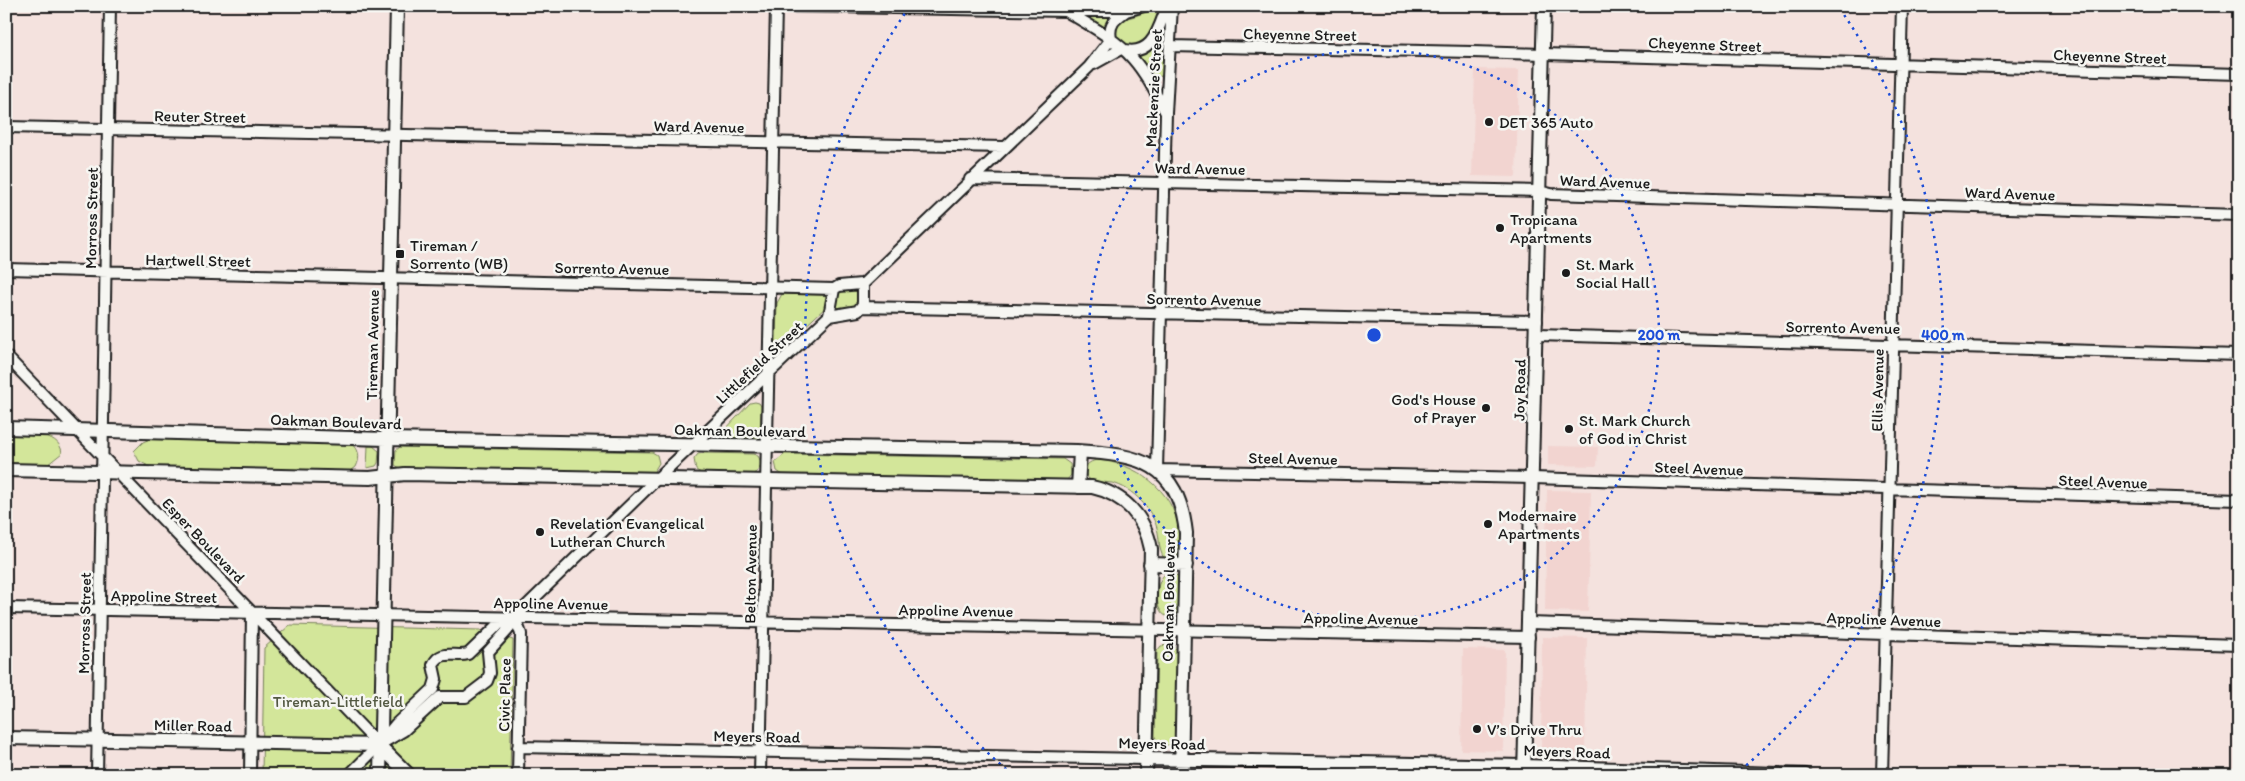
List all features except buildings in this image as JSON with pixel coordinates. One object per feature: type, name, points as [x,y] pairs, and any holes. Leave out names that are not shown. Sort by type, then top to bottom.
[{"type":"street","name":"Morross Street","points":[[97,775],[110,6]]},
{"type":"street","name":"Tireman Avenue","points":[[380,775],[379,745],[397,6]]},
{"type":"street","points":[[769,287],[777,6],[1066,11],[1126,11],[1144,6]]},
{"type":"street","points":[[1088,67],[1121,49],[1136,52],[1149,44],[1160,25],[1167,6]]},
{"type":"street","name":"Mackenzie Street","points":[[1157,470],[1166,114],[1172,6]]},
{"type":"street","name":"Joy Road","points":[[1524,770],[1537,335],[1544,6]]},
{"type":"street","name":"Ellis Avenue","points":[[1882,775],[1891,490],[1902,6]]},
{"type":"street","points":[[1066,11],[1111,39],[1132,57],[1140,67],[1166,114]]},
{"type":"street","points":[[866,308],[862,285],[1088,67],[1111,39],[1110,26],[1113,20],[1126,11]]},
{"type":"street","name":"Cheyenne Street","points":[[1170,46],[1542,54],[2239,74]]},
{"type":"street","name":"Reuter Street","points":[[6,127],[393,134]]},
{"type":"street","name":"Ward Avenue","points":[[393,134],[1004,147]]},
{"type":"street","name":"Ward Avenue","points":[[970,179],[1539,191],[1551,194],[2239,215]]},
{"type":"street","name":"Hartwell Street","points":[[6,269],[390,279]]},
{"type":"street","name":"Sorrento Avenue","points":[[390,279],[834,289],[838,286],[862,285]]},
{"type":"street","name":"Belton Avenue","points":[[760,775],[767,481],[769,287]]},
{"type":"street","points":[[829,316],[834,289]]},
{"type":"street","name":"Sorrento Avenue","points":[[829,316],[866,308],[1537,321]]},
{"type":"street","name":"Littlefield Street","points":[[379,745],[403,731],[440,697],[466,697],[487,681],[490,673],[488,652],[507,631],[515,617],[829,316]]},
{"type":"street","name":"Sorrento Avenue","points":[[1537,335],[1894,343],[2239,355]]},
{"type":"street","name":"Esper Boulevard","points":[[6,356],[379,745]]},
{"type":"street","name":"Oakman Boulevard","points":[[6,428],[386,439],[1080,452],[1129,456],[1145,462],[1157,470],[1172,487],[1182,506],[1186,533],[1186,565],[1180,775]]},
{"type":"street","points":[[1078,487],[1080,452]]},
{"type":"street","name":"Oakman Boulevard","points":[[6,470],[370,478],[404,474],[1092,487],[1108,491],[1134,510],[1142,521],[1148,536],[1150,564],[1146,775]]},
{"type":"street","name":"Steel Avenue","points":[[1157,470],[1533,478],[2239,500]]},
{"type":"street","points":[[1150,564],[1186,565]]},
{"type":"street","name":"Appoline Street","points":[[6,608],[382,615]]},
{"type":"street","points":[[250,775],[252,612]]},
{"type":"street","name":"Appoline Avenue","points":[[382,615],[1529,637]]},
{"type":"street","name":"Littlefield Street","points":[[379,745],[396,724],[433,689],[436,679],[433,665],[438,658],[448,653],[468,654],[498,625],[515,617]]},
{"type":"street","name":"Civic Place","points":[[515,617],[521,634],[518,775]]},
{"type":"street","name":"Appoline Avenue","points":[[1529,623],[2239,645]]},
{"type":"street","name":"Miller Road","points":[[6,738],[379,745]]},
{"type":"street","points":[[349,775],[379,745],[409,775]]},
{"type":"street","name":"Meyers Road","points":[[518,747],[1146,759],[1524,770],[1806,775]]},
{"type":"shaded area","points":[[1475,69],[1519,70],[1516,177],[1472,176]]},
{"type":"shaded area","points":[[1548,446],[1598,447],[1597,466],[1548,465]]},
{"type":"shaded area","points":[[1547,490],[1591,491],[1588,612],[1545,611]]},
{"type":"shaded area","points":[[1542,637],[1587,638],[1585,754],[1541,753]]},
{"type":"shaded area","points":[[1463,649],[1505,650],[1503,751],[1461,750]]},
{"type":"green space","points":[[1152,6],[1163,6],[1151,32],[1142,43],[1129,47],[1114,36],[1114,30],[1119,22],[1137,15]]},
{"type":"green space","points":[[1113,14],[1105,29],[1089,20],[1089,16]]},
{"type":"green space","points":[[1167,17],[1164,75],[1155,78],[1151,76],[1136,55]]},
{"type":"green space","points":[[858,287],[861,300],[850,308],[837,309],[836,294],[841,290]]},
{"type":"green space","points":[[782,294],[825,295],[828,297],[828,305],[784,346],[776,342],[777,303]]},
{"type":"green space","points":[[755,402],[761,406],[760,438],[756,441],[726,439],[723,436],[723,432],[750,403]]},
{"type":"green space","points":[[6,433],[48,437],[55,440],[60,446],[62,453],[47,465],[6,466]]},
{"type":"green space","points":[[152,438],[350,442],[357,450],[358,460],[356,467],[348,473],[154,469],[139,461],[134,451],[143,442]]},
{"type":"green space","points":[[368,446],[373,446],[379,451],[376,466],[367,468]]},
{"type":"green space","points":[[400,447],[652,452],[657,455],[659,463],[653,473],[400,468],[395,465],[396,450]]},
{"type":"green space","points":[[698,454],[753,454],[758,456],[760,466],[758,471],[753,474],[701,473],[696,470],[694,459]]},
{"type":"green space","points":[[785,454],[1063,459],[1070,464],[1071,475],[1067,480],[1062,480],[783,475],[777,471],[775,462]]},
{"type":"green space","points":[[1097,460],[1125,466],[1139,473],[1161,491],[1175,515],[1179,530],[1180,547],[1177,557],[1174,559],[1164,558],[1154,521],[1146,506],[1134,494],[1112,483],[1089,479],[1085,473],[1086,467]]},
{"type":"green space","points":[[1168,572],[1174,573],[1179,578],[1178,612],[1171,617],[1161,611],[1157,597],[1160,582]]},
{"type":"green space","name":"Tireman-Littlefield","points":[[290,625],[480,630],[513,640],[510,775],[262,775],[264,648]]},
{"type":"green space","points":[[1171,644],[1178,651],[1175,740],[1171,744],[1160,745],[1155,737],[1157,651],[1161,646]]},
{"type":"place","name":"DET 365 Auto","points":[[1489,122]]},
{"type":"place","name":"Tropicana Apartments","points":[[1500,228]]},
{"type":"place","name":"Tireman / Sorrento (WB)","points":[[400,254]]},
{"type":"place","name":"St. Mark Social Hall","points":[[1566,273]]},
{"type":"place","name":"God's House of Prayer","points":[[1486,408]]},
{"type":"place","name":"St. Mark Church of God in Christ","points":[[1569,429]]},
{"type":"place","name":"Modernaire Apartments","points":[[1488,524]]},
{"type":"place","name":"Revelation Evangelical Lutheran Church","points":[[540,532]]},
{"type":"place","name":"V’s Drive Thru","points":[[1477,729]]}]
